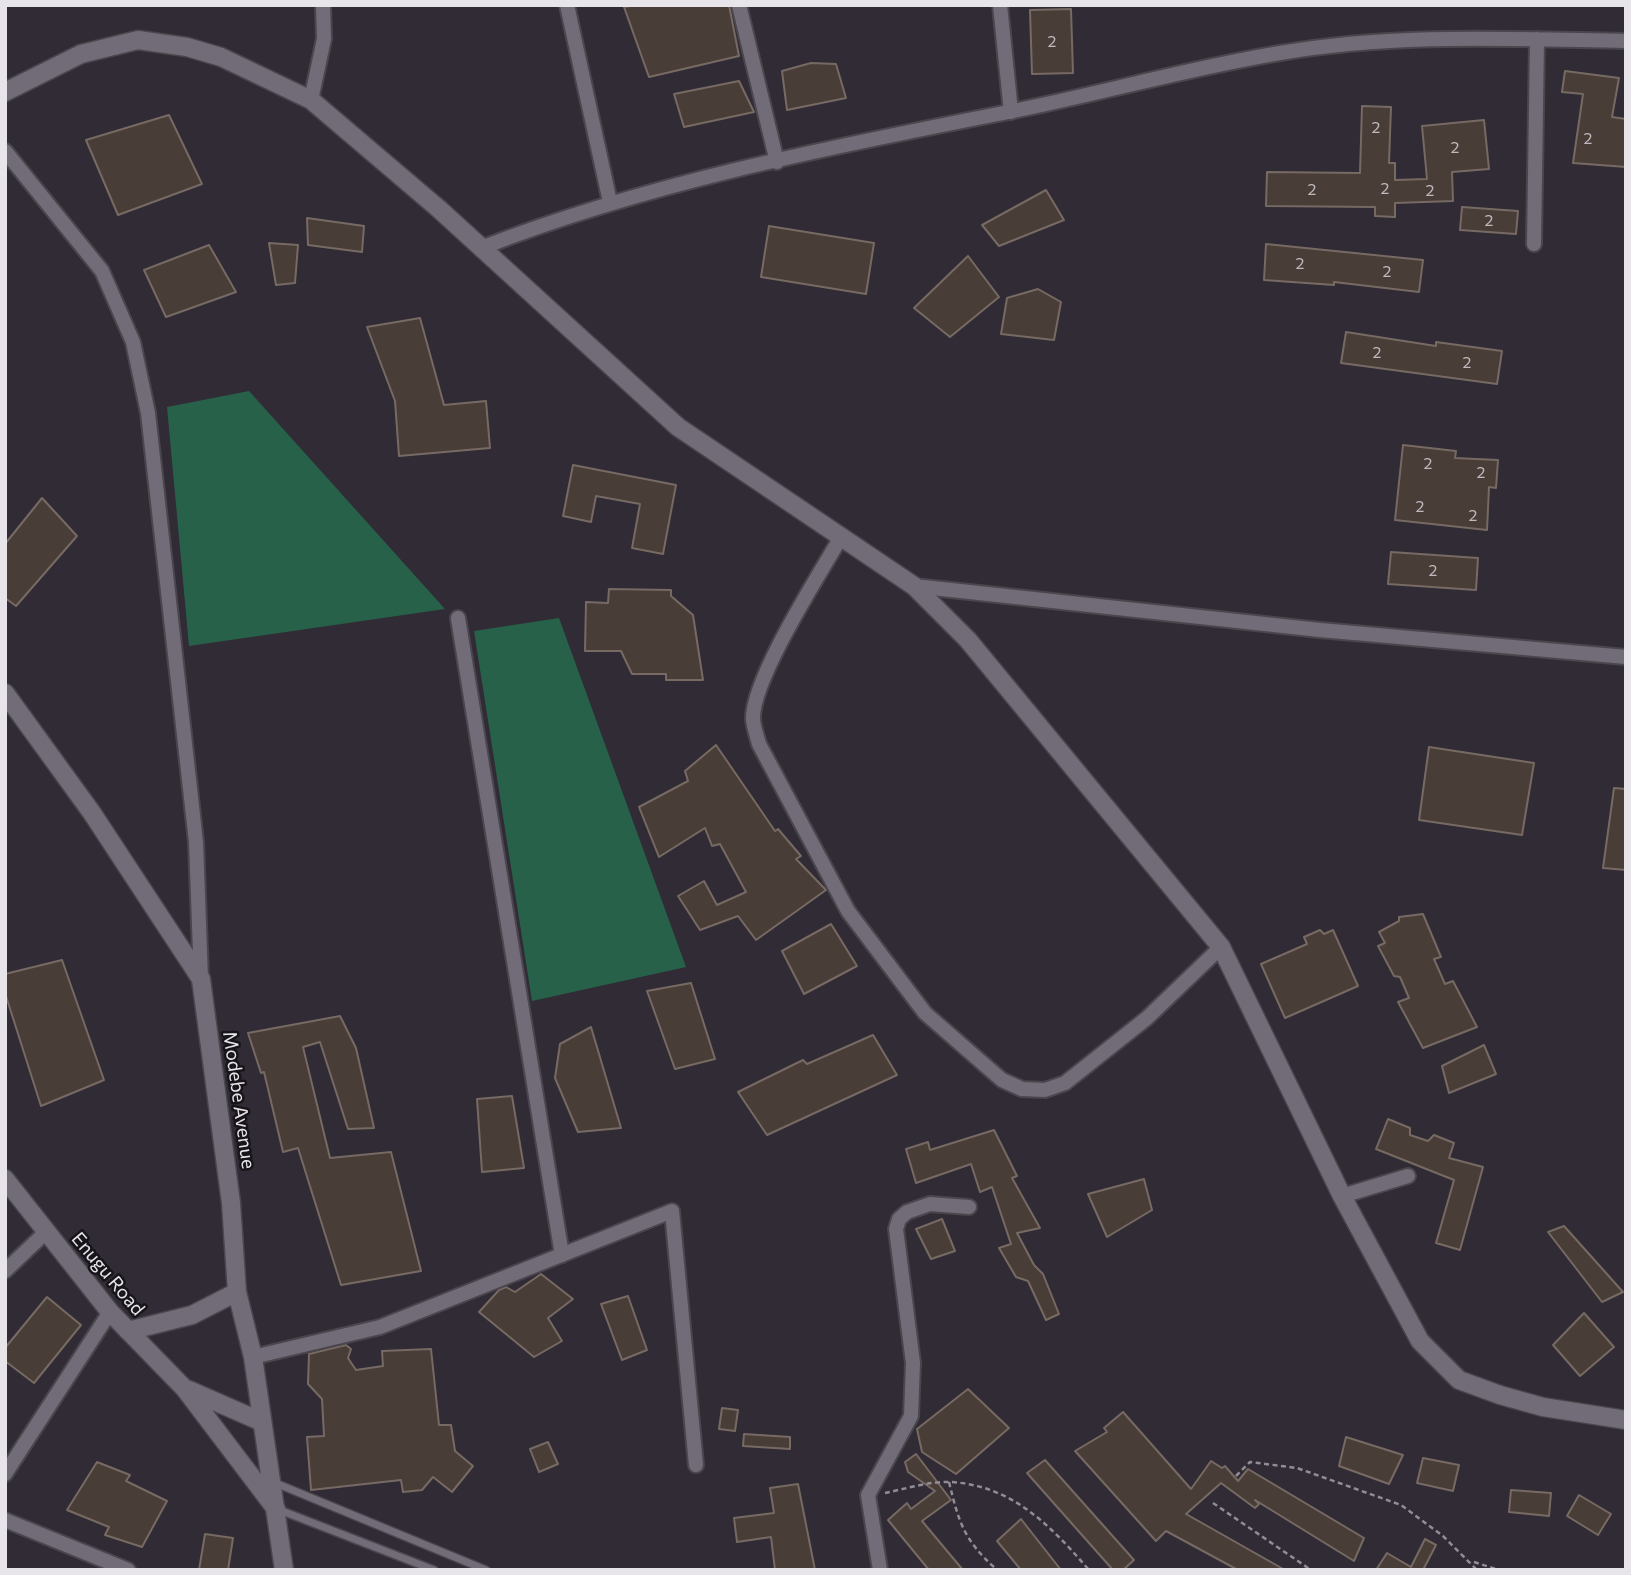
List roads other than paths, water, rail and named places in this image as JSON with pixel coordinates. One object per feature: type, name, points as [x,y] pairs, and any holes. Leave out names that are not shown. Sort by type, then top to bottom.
[{"type":"street","points":[[311,100],[324,39],[323,5]]},
{"type":"street","points":[[567,5],[610,202]]},
{"type":"street","points":[[739,5],[777,162]]},
{"type":"street","points":[[1000,5],[1011,112]]},
{"type":"street","points":[[481,248],[556,219],[610,202],[777,162],[1281,52],[1425,37],[1626,41]]},
{"type":"street","points":[[1534,244],[1537,39]]},
{"type":"street","points":[[5,92],[81,54],[138,40],[187,47],[221,57],[311,100],[481,248],[678,427],[914,586],[968,640],[1221,947],[1342,1196],[1420,1342],[1459,1380],[1543,1407],[1626,1420]]},
{"type":"street","points":[[5,151],[102,271],[133,342],[148,413],[196,842],[201,979]]},
{"type":"street","points":[[841,537],[786,633],[758,696],[753,718],[759,744],[848,911],[925,1013],[1002,1080],[1022,1089],[1045,1090],[1065,1083],[1147,1018],[1221,947]]},
{"type":"street","points":[[914,586],[1320,630],[1626,657]]},
{"type":"street","points":[[458,618],[562,1255]]},
{"type":"street","name":"Modebe Avenue","points":[[5,693],[92,813],[201,979],[231,1203],[237,1292],[253,1357],[285,1570]]},
{"type":"street","points":[[1342,1196],[1408,1176]]},
{"type":"street","name":"Enugu Road","points":[[5,1179],[110,1311],[185,1389],[277,1509]]},
{"type":"street","points":[[880,1570],[868,1495],[911,1416],[913,1363],[896,1240],[899,1219],[907,1212],[930,1204],[969,1208]]},
{"type":"street","points":[[253,1357],[380,1327],[672,1211],[696,1465]]},
{"type":"street","points":[[5,1271],[46,1232]]},
{"type":"street","points":[[128,1331],[192,1315],[237,1292]]},
{"type":"street","points":[[5,1474],[110,1311]]},
{"type":"street","points":[[185,1389],[262,1422]]},
{"type":"street","points":[[5,1520],[128,1570]]},
{"type":"lane","points":[[272,1482],[486,1570]]},
{"type":"lane","points":[[277,1509],[433,1570]]}]
